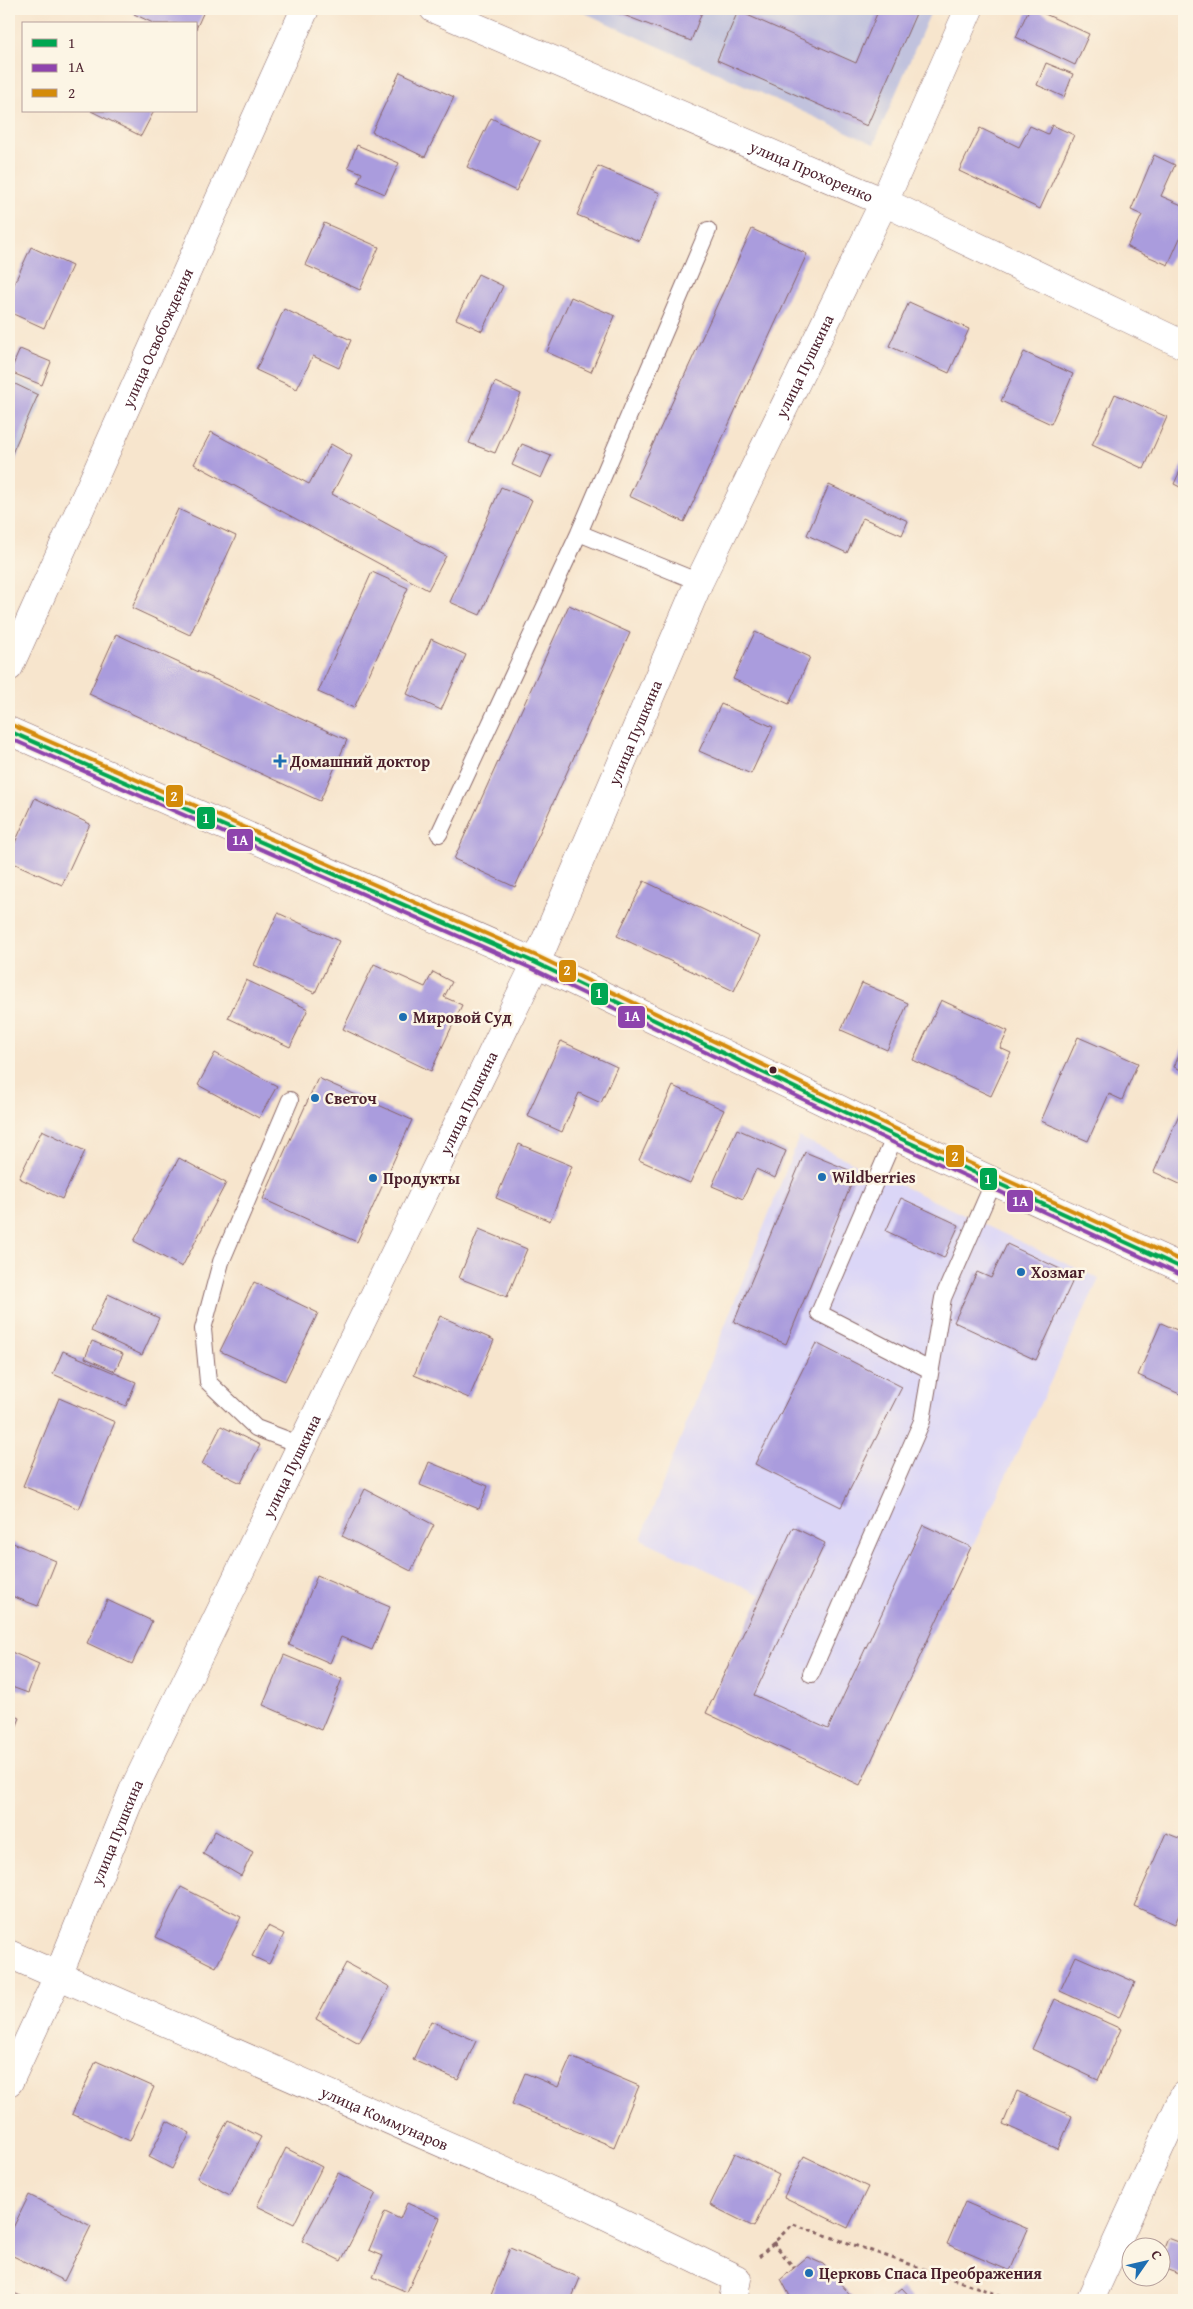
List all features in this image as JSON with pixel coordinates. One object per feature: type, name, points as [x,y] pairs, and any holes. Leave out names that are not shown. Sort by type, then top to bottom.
[{"type":"street","name":"улица Освобождения","points":[[9,667],[305,9]]},
{"type":"street","name":"улица Прохоренко","points":[[434,9],[884,202],[1184,345]]},
{"type":"street","name":"улица Пушкина","points":[[9,2082],[58,1976],[133,1791],[536,963],[699,582],[884,202],[969,9]]},
{"type":"street","points":[[9,731],[536,963],[895,1136],[1184,1269]]},
{"type":"street","name":"улица Коммунаров","points":[[9,1954],[584,2205],[735,2290]]},
{"type":"street","points":[[1090,2300],[1184,2095]]},
{"type":"lane","points":[[439,834],[579,533],[708,230]]},
{"type":"lane","points":[[579,533],[699,582]]},
{"type":"lane","points":[[290,1100],[221,1262],[203,1329],[208,1382],[256,1428],[301,1445]]},
{"type":"lane","points":[[895,1136],[818,1313],[930,1370]]},
{"type":"lane","points":[[811,1674],[922,1421],[943,1298],[994,1182]]},
{"type":"path","points":[[735,2290],[773,2242],[793,2224],[1014,2300]]},
{"type":"path","points":[[773,2242],[794,2268]]},
{"type":"shaded area","points":[[576,9],[932,9],[874,144]]},
{"type":"shaded area","points":[[9,374],[46,392],[9,476]]},
{"type":"shaded area","points":[[799,1137],[1099,1279],[860,1785],[706,1713],[761,1595],[641,1539]]},
{"type":"building","points":[[136,9],[205,9],[198,25],[198,22],[151,22],[134,14]]},
{"type":"building","points":[[608,9],[703,9],[691,41]]},
{"type":"building","points":[[879,9],[918,9],[867,126],[717,60],[738,11],[856,63]]},
{"type":"building","points":[[1029,9],[1034,9],[1089,34],[1075,65],[1016,37]]},
{"type":"building","points":[[1046,63],[1073,74],[1064,97],[1037,85]]},
{"type":"building","points":[[400,72],[454,97],[425,157],[372,132]]},
{"type":"building","points":[[93,112],[153,112],[141,136]]},
{"type":"building","points":[[491,118],[540,141],[516,191],[467,167]]},
{"type":"building","points":[[1052,125],[1074,135],[1040,209],[959,171],[980,128],[1019,147],[1030,126],[1048,134]]},
{"type":"building","points":[[357,145],[399,163],[385,194],[358,182],[362,173],[348,167]]},
{"type":"building","points":[[1154,155],[1175,165],[1161,196],[1184,206],[1184,229],[1168,265],[1127,247],[1142,215],[1131,210]]},
{"type":"building","points":[[598,166],[660,193],[639,241],[577,215]]},
{"type":"building","points":[[324,223],[379,247],[360,290],[305,265]]},
{"type":"building","points":[[752,229],[807,254],[684,522],[629,496]]},
{"type":"building","points":[[31,247],[72,266],[44,328],[9,312],[9,295]]},
{"type":"building","points":[[478,274],[503,286],[482,331],[456,319]]},
{"type":"building","points":[[571,297],[615,316],[591,372],[547,352]]},
{"type":"building","points":[[909,302],[969,329],[949,373],[889,346]]},
{"type":"building","points":[[284,309],[351,340],[339,368],[313,356],[297,389],[256,370]]},
{"type":"building","points":[[20,349],[51,362],[42,385],[10,372]]},
{"type":"building","points":[[1024,352],[1073,374],[1051,424],[1001,401]]},
{"type":"building","points":[[9,381],[38,395],[9,460]]},
{"type":"building","points":[[495,382],[521,394],[495,453],[469,443]]},
{"type":"building","points":[[1115,394],[1167,417],[1144,469],[1092,445]]},
{"type":"building","points":[[211,432],[309,484],[331,444],[352,456],[332,494],[446,556],[428,590],[194,464]]},
{"type":"building","points":[[522,444],[551,456],[541,478],[512,465]]},
{"type":"building","points":[[1184,462],[1184,489],[1174,484]]},
{"type":"building","points":[[829,485],[908,521],[902,535],[863,518],[847,553],[807,535]]},
{"type":"building","points":[[501,487],[532,500],[480,615],[450,602]]},
{"type":"building","points":[[178,509],[236,536],[190,635],[132,608]]},
{"type":"building","points":[[372,572],[408,588],[354,708],[318,692]]},
{"type":"building","points":[[569,605],[630,633],[515,887],[454,859]]},
{"type":"building","points":[[755,632],[810,657],[789,704],[733,679]]},
{"type":"building","points":[[116,634],[347,740],[320,801],[89,694]]},
{"type":"building","points":[[431,639],[466,655],[441,710],[407,694]]},
{"type":"building","points":[[721,704],[773,727],[751,774],[699,751]]},
{"type":"building","points":[[35,798],[90,824],[62,885],[9,861],[9,856]]},
{"type":"building","points":[[644,881],[760,937],[734,991],[617,936]]},
{"type":"building","points":[[278,913],[339,941],[315,993],[254,965]]},
{"type":"building","name":"Мировой Суд","points":[[374,964],[425,987],[433,972],[452,982],[444,997],[462,1005],[431,1071],[343,1029]]},
{"type":"building","points":[[246,980],[308,1009],[290,1047],[228,1018]]},
{"type":"building","points":[[862,983],[908,1003],[887,1050],[841,1030]]},
{"type":"building","points":[[941,1000],[1008,1031],[1000,1048],[1011,1053],[991,1096],[913,1060]]},
{"type":"building","points":[[1078,1037],[1138,1063],[1122,1100],[1109,1094],[1088,1141],[1041,1121]]},
{"type":"building","points":[[561,1041],[617,1067],[601,1103],[579,1093],[562,1132],[527,1116]]},
{"type":"building","points":[[1184,1044],[1184,1071],[1174,1067]]},
{"type":"building","points":[[215,1053],[277,1086],[259,1118],[198,1085]]},
{"type":"building","points":[[318,1078],[412,1120],[357,1242],[263,1199]]},
{"type":"building","points":[[673,1086],[724,1110],[690,1183],[639,1160]]},
{"type":"building","points":[[1184,1103],[1184,1186],[1154,1172]]},
{"type":"building","points":[[737,1129],[786,1151],[775,1178],[756,1169],[743,1199],[712,1186]]},
{"type":"building","points":[[42,1130],[85,1151],[62,1199],[19,1178]]},
{"type":"building","points":[[519,1144],[572,1166],[550,1221],[496,1198]]},
{"type":"building","points":[[805,1152],[856,1173],[786,1344],[734,1322]]},
{"type":"building","points":[[179,1158],[226,1183],[182,1267],[134,1241]]},
{"type":"building","points":[[901,1198],[959,1225],[944,1258],[886,1231]]},
{"type":"building","points":[[479,1229],[527,1249],[507,1297],[459,1278]]},
{"type":"building","points":[[1007,1244],[1075,1276],[1036,1360],[954,1322],[977,1272],[991,1278]]},
{"type":"building","points":[[254,1282],[318,1313],[285,1381],[220,1351]]},
{"type":"building","points":[[108,1294],[159,1318],[142,1355],[91,1331]]},
{"type":"building","points":[[440,1316],[494,1340],[469,1398],[414,1375]]},
{"type":"building","points":[[1161,1323],[1184,1333],[1184,1396],[1138,1375]]},
{"type":"building","points":[[92,1341],[123,1354],[115,1371],[85,1358]]},
{"type":"building","points":[[816,1343],[902,1387],[841,1507],[755,1464]]},
{"type":"building","points":[[63,1351],[136,1382],[126,1406],[53,1374]]},
{"type":"building","points":[[59,1398],[115,1422],[79,1509],[23,1486]]},
{"type":"building","points":[[221,1426],[260,1445],[241,1483],[202,1464]]},
{"type":"building","points":[[429,1462],[488,1486],[479,1509],[420,1485]]},
{"type":"building","points":[[365,1489],[434,1525],[411,1571],[342,1536]]},
{"type":"building","points":[[923,1525],[971,1547],[860,1785],[706,1713],[793,1527],[825,1543],[754,1695],[828,1729]]},
{"type":"building","points":[[13,1543],[56,1561],[38,1606],[9,1595],[9,1554]]},
{"type":"building","points":[[317,1576],[390,1607],[372,1650],[341,1637],[330,1663],[289,1645]]},
{"type":"building","points":[[107,1600],[152,1621],[132,1664],[87,1643]]},
{"type":"building","points":[[9,1651],[39,1664],[28,1693],[9,1686]]},
{"type":"building","points":[[284,1655],[342,1679],[321,1730],[263,1705]]},
{"type":"building","points":[[9,1713],[20,1718],[9,1745]]},
{"type":"building","points":[[215,1831],[253,1852],[241,1876],[203,1854]]},
{"type":"building","points":[[1166,1833],[1184,1840],[1184,1903],[1175,1924],[1134,1906]]},
{"type":"building","points":[[181,1887],[241,1917],[216,1967],[156,1937]]},
{"type":"building","points":[[268,1926],[284,1934],[269,1964],[252,1956]]},
{"type":"building","points":[[1076,1956],[1135,1982],[1119,2018],[1060,1991]]},
{"type":"building","points":[[346,1963],[390,1987],[359,2043],[316,2019]]},
{"type":"building","points":[[1055,1999],[1121,2029],[1098,2080],[1032,2049]]},
{"type":"building","points":[[431,2021],[476,2041],[458,2080],[413,2060]]},
{"type":"building","points":[[571,2057],[639,2086],[614,2147],[512,2104],[525,2073],[558,2087]]},
{"type":"building","points":[[96,2061],[154,2087],[130,2141],[72,2114]]},
{"type":"building","points":[[1017,2091],[1072,2116],[1058,2149],[1003,2124]]},
{"type":"building","points":[[228,2120],[261,2137],[230,2195],[197,2178]]},
{"type":"building","points":[[167,2121],[190,2133],[172,2169],[149,2157]]},
{"type":"building","points":[[286,2148],[322,2167],[294,2224],[257,2206]]},
{"type":"building","points":[[735,2153],[779,2175],[754,2227],[710,2205]]},
{"type":"building","points":[[804,2156],[868,2187],[848,2228],[784,2197]]},
{"type":"building","points":[[338,2173],[376,2193],[341,2261],[302,2241]]},
{"type":"building","points":[[29,2195],[91,2226],[64,2281],[9,2254],[9,2236]]},
{"type":"building","points":[[965,2202],[1028,2229],[1010,2271],[947,2244]]},
{"type":"building","points":[[407,2203],[440,2218],[407,2292],[373,2277],[383,2256],[369,2250],[385,2212],[400,2219]]},
{"type":"building","points":[[1170,2239],[1184,2244],[1184,2276],[1170,2271]]},
{"type":"building","points":[[510,2248],[580,2278],[571,2300],[489,2300]]},
{"type":"building","name":"Церковь Спаса Преображения","points":[[807,2257],[823,2264],[855,2300],[792,2300],[781,2279]]},
{"type":"building","name":"Церковь Спаса Преображения","points":[[902,2288],[913,2300],[887,2300]]},
{"type":"building","points":[[9,2291],[30,2300],[9,2300]]},
{"type":"transit line","name":"2","points":[[12,725],[539,957],[898,1130],[1184,1262]]},
{"type":"transit line","name":"1","points":[[9,731],[536,963],[895,1136],[1184,1269]]},
{"type":"transit line","name":"1А","points":[[9,738],[533,969],[892,1142],[1181,1275]]},
{"type":"place","name":"Домашний доктор","points":[[280,761]]},
{"type":"place","name":"Мировой Суд","points":[[403,1017]]},
{"type":"place","name":"Светоч","points":[[315,1098]]},
{"type":"place","name":"Wildberries","points":[[822,1177]]},
{"type":"place","name":"Продукты","points":[[373,1178]]},
{"type":"place","name":"Хозмаг","points":[[1021,1272]]},
{"type":"place","name":"Церковь Спаса Преображения","points":[[809,2273]]}]
